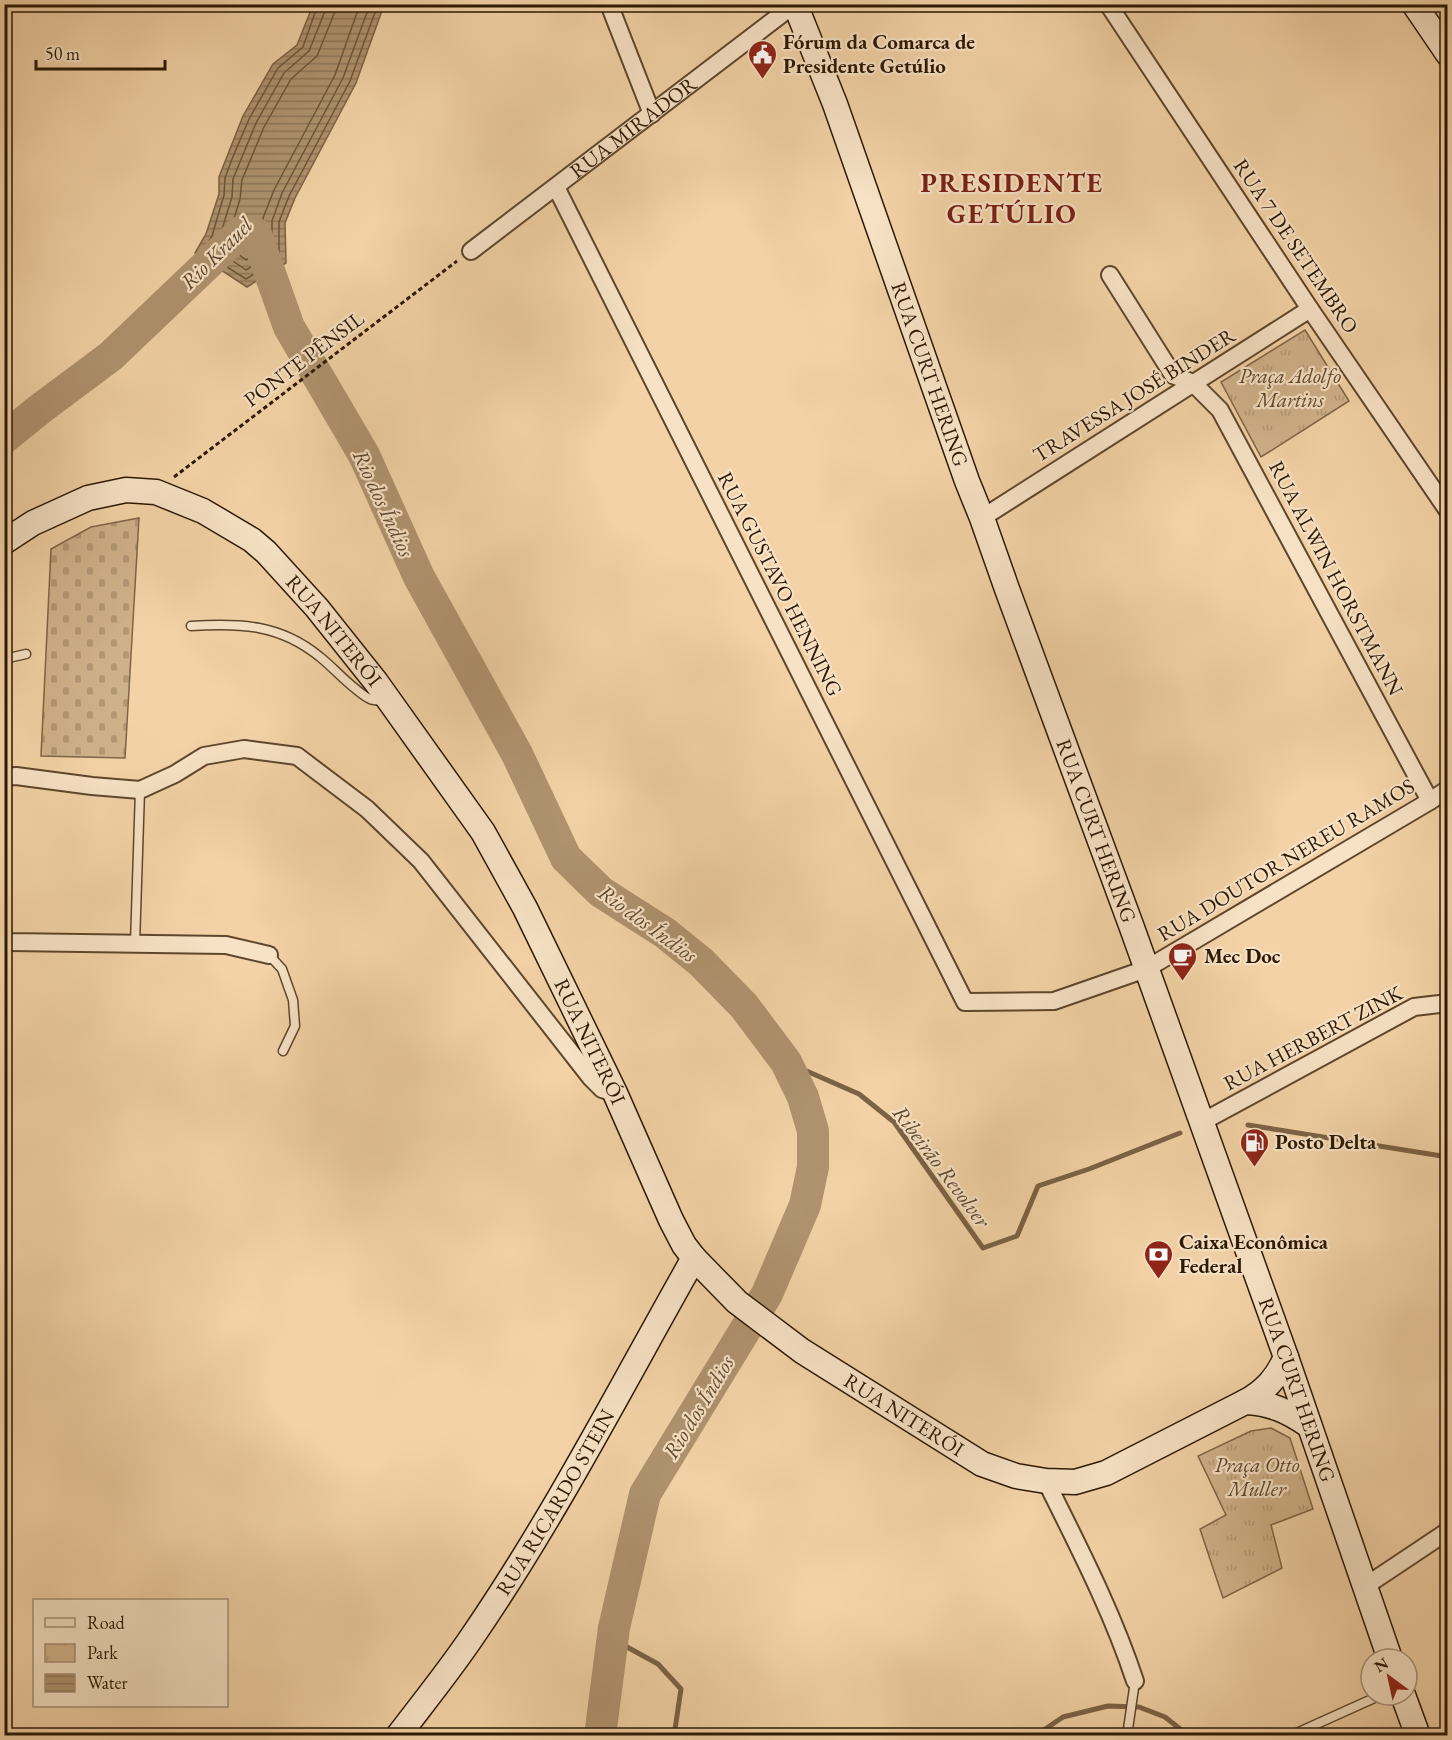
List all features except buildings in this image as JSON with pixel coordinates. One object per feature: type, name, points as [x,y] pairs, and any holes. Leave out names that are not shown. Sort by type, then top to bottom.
[{"type":"main road","points":[[1414,4],[1448,54]]},
{"type":"main road","name":"RUA CURT HERING","points":[[795,5],[835,104],[967,481],[1202,1122],[1386,1647]]},
{"type":"main road","name":"RUA NITERÓI","points":[[4,542],[33,523],[70,504],[126,490],[156,492],[202,511],[252,540],[266,552],[317,608],[390,702],[483,832],[521,900],[615,1093],[681,1240],[694,1258],[736,1302],[802,1351],[982,1464],[1016,1476],[1075,1482],[1106,1473],[1259,1394],[1280,1371],[1286,1357]]},
{"type":"main road","name":"RUA RICARDO STEIN","points":[[398,1736],[472,1638],[535,1538],[694,1258]]},
{"type":"main road","points":[[1245,1402],[1274,1406],[1292,1413],[1308,1425]]},
{"type":"main road","points":[[1407,1707],[1418,1736]]},
{"type":"street","points":[[609,4],[652,114]]},
{"type":"street","name":"RUA 7 DE SETEMBRO","points":[[1108,4],[1310,309],[1448,511]]},
{"type":"street","name":"RUA MIRADOR","points":[[471,251],[795,5]]},
{"type":"street","name":"RUA GUSTAVO HENNING","points":[[557,186],[965,1002]]},
{"type":"street","name":"RUA ALWIN HORSTMANN","points":[[1110,275],[1173,375],[1193,383],[1220,410],[1430,801]]},
{"type":"street","name":"TRAVESSA JOSÉ BINDER","points":[[982,518],[1310,309]]},
{"type":"street","points":[[4,777],[16,776],[140,790],[175,774],[204,756],[244,749],[297,756],[367,809],[421,861],[591,1078],[602,1089],[615,1093]]},
{"type":"street","name":"RUA DOUTOR NEREU RAMOS","points":[[965,1002],[1054,1001],[1146,969],[1448,789]]},
{"type":"street","points":[[4,939],[9,942],[226,945],[269,955]]},
{"type":"street","name":"RUA HERBERT ZINK","points":[[1202,1122],[1414,1007],[1448,1003]]},
{"type":"street","points":[[1046,1480],[1107,1608],[1135,1681]]},
{"type":"street","points":[[1364,1587],[1448,1531]]},
{"type":"lane","points":[[191,626],[243,625],[267,629],[291,638],[318,655],[371,700],[390,702]]},
{"type":"lane","points":[[4,659],[26,654]]},
{"type":"lane","points":[[135,944],[140,790]]},
{"type":"lane","points":[[269,955],[282,969],[293,1000],[295,1026],[283,1051]]},
{"type":"lane","points":[[1127,1731],[1135,1681]]},
{"type":"lane","points":[[1290,1736],[1359,1705]]},
{"type":"path","name":"PONTE PÊNSIL","points":[[156,492],[471,251]]},
{"type":"green space","name":"Praça Adolfo Martins","points":[[1305,330],[1349,401],[1261,457],[1221,382]]},
{"type":"green space","points":[[139,518],[125,758],[41,756],[51,549],[91,527]]},
{"type":"green space","name":"Praça Otto Muller","points":[[1271,1428],[1290,1438],[1313,1509],[1271,1525],[1282,1568],[1223,1598],[1200,1529],[1226,1515],[1198,1456],[1251,1431]]},
{"type":"water","points":[[313,5],[384,5],[356,83],[295,198],[285,223],[286,263],[247,287],[195,253],[206,234],[219,194],[219,177],[243,116],[273,64],[297,45]]},
{"type":"waterway","name":"Rio Krauel","points":[[4,438],[111,356],[241,232]]},
{"type":"waterway","name":"Rio dos Índios","points":[[256,234],[289,327],[364,455],[419,577],[517,754],[566,858],[601,892],[665,933],[701,962],[744,1006],[786,1062],[803,1097],[813,1131],[813,1167],[805,1205],[767,1294],[645,1494],[614,1628],[600,1736]]},
{"type":"waterway","name":"Ribeirão Revolver","points":[[786,1062],[859,1094],[894,1122],[983,1248],[1017,1236],[1038,1186],[1089,1169],[1180,1133]]},
{"type":"waterway","name":"Ribeirão Revolver","points":[[1248,1125],[1448,1157]]},
{"type":"waterway","points":[[614,1628],[627,1647],[658,1664],[681,1689],[674,1736]]},
{"type":"waterway","points":[[1035,1736],[1063,1717],[1108,1706],[1139,1707],[1165,1717],[1189,1736]]},
{"type":"place","name":"Fórum da Comarca de Presidente Getúlio","points":[[762,80]]},
{"type":"place","name":"Mec Doc","points":[[1183,982]]},
{"type":"place","name":"Posto Delta","points":[[1254,1168]]},
{"type":"place","name":"Caixa Econômica Federal","points":[[1158,1280]]},
{"type":"district","name":"PRESIDENTE GETÚLIO","points":[[1012,198]]}]
